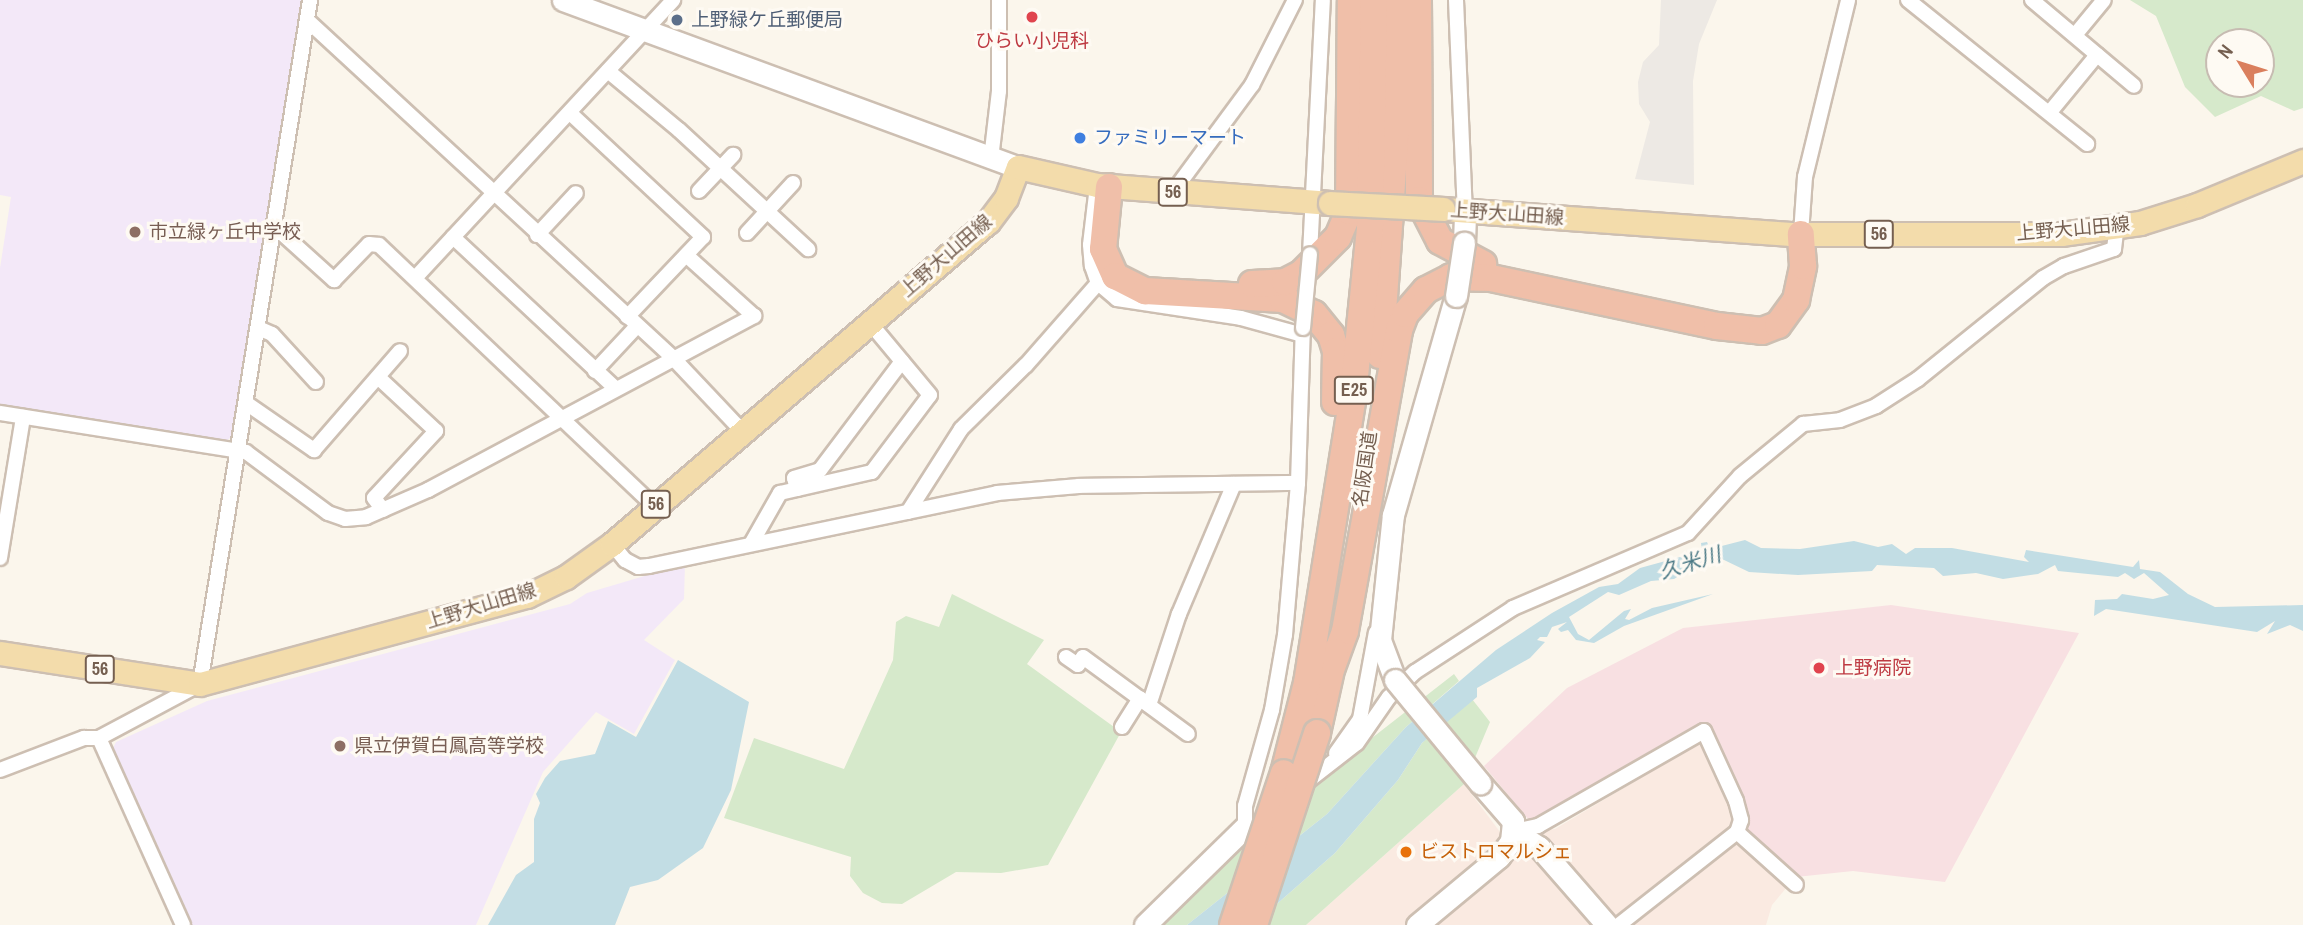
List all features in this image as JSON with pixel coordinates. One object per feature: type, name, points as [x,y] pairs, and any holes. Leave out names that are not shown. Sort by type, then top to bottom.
[{"type":"highway","points":[[1109,187],[1117,251],[1126,267],[1146,278],[1267,284],[1285,282],[1315,263],[1338,237],[1351,195],[1351,0]]},
{"type":"highway","name":"名阪国道","points":[[1233,925],[1284,773],[1307,683],[1341,482],[1363,314],[1374,133],[1374,0]]},
{"type":"highway","name":"名阪国道","points":[[1254,925],[1317,733],[1332,667],[1383,320],[1395,138],[1395,0]]},
{"type":"highway","points":[[1418,0],[1419,200],[1433,232],[1453,251],[1492,266],[1746,318],[1763,314],[1778,302],[1791,266],[1798,234]]},
{"type":"highway","points":[[1109,187],[1103,248],[1121,281],[1159,293],[1283,299],[1314,314],[1331,335],[1338,372],[1307,683]]},
{"type":"highway","points":[[1332,667],[1345,632],[1399,330],[1405,314],[1426,290],[1451,277],[1491,278],[1717,326],[1762,331],[1778,325],[1796,300],[1803,266],[1798,234]]},
{"type":"main road","name":"上野大山田線","points":[[0,653],[200,684],[527,596],[566,577],[612,544],[988,222],[1006,198],[1018,167],[1109,187],[1798,234],[2061,234],[2117,226],[2197,205],[2303,160]]},
{"type":"street","points":[[0,771],[85,738],[99,738],[200,684],[310,0]]},
{"type":"street","points":[[563,0],[646,31],[794,79],[991,159],[1018,167]]},
{"type":"street","points":[[416,277],[673,0]]},
{"type":"street","points":[[991,159],[999,91],[999,0]]},
{"type":"street","points":[[1173,192],[1252,85],[1295,0]]},
{"type":"street","points":[[1245,827],[1244,806],[1272,710],[1285,635],[1298,482],[1303,332],[1310,254],[1322,202],[1322,0]]},
{"type":"street","points":[[1456,0],[1454,211],[1464,243],[1456,296],[1392,515],[1381,640],[1395,680],[1508,813],[1514,831],[1539,847],[1607,925]]},
{"type":"street","points":[[1798,234],[1805,177],[1848,0]]},
{"type":"street","points":[[1908,0],[2087,144]]},
{"type":"street","points":[[2032,0],[2134,86]]},
{"type":"street","points":[[2075,35],[2104,0]]},
{"type":"street","points":[[307,20],[674,359],[742,431]]},
{"type":"street","points":[[2050,113],[2096,55]]},
{"type":"street","points":[[608,71],[808,249]]},
{"type":"street","points":[[570,113],[703,237],[595,371]]},
{"type":"street","points":[[699,191],[733,155]]},
{"type":"street","points":[[747,233],[793,183]]},
{"type":"street","points":[[1109,187],[1090,245],[1098,283],[1131,304],[1230,316],[1303,332]]},
{"type":"street","points":[[537,235],[576,193]]},
{"type":"street","points":[[274,226],[334,280],[369,244],[379,245],[416,277],[558,419],[654,506]]},
{"type":"street","points":[[1145,925],[1245,827],[1357,743],[1389,697],[1415,672],[1513,608],[1688,533],[1740,476],[1803,424],[1840,420],[1876,405],[1918,379],[2043,278],[2064,266],[2114,249],[2117,226]]},
{"type":"street","points":[[453,237],[615,388]]},
{"type":"street","points":[[0,413],[246,452],[328,513],[345,520],[383,510],[754,316],[686,255]]},
{"type":"street","points":[[908,512],[961,429],[1026,365],[1098,283]]},
{"type":"street","points":[[751,544],[780,493],[872,472],[930,395],[870,323]]},
{"type":"street","points":[[258,328],[272,334],[316,382]]},
{"type":"street","points":[[246,403],[314,450],[400,351]]},
{"type":"street","points":[[797,489],[794,478],[820,470],[902,361]]},
{"type":"street","points":[[379,378],[436,431],[374,498],[383,510]]},
{"type":"street","points":[[0,558],[23,417]]},
{"type":"street","points":[[612,544],[638,567],[1038,488],[1298,482]]},
{"type":"street","points":[[1122,727],[1144,702],[1234,484]]},
{"type":"street","points":[[1323,771],[1360,719],[1382,610]]},
{"type":"street","points":[[1066,657],[1078,665],[1083,657],[1188,734]]},
{"type":"street","points":[[1417,925],[1499,858],[1514,831],[1538,826],[1704,731],[1735,801],[1741,820],[1737,832],[1619,925]]},
{"type":"street","points":[[99,738],[183,925]]},
{"type":"street","points":[[1737,832],[1796,885]]},
{"type":"shaded area","name":"市立緑ヶ丘中学校","points":[[0,0],[301,0],[231,437],[223,444],[0,409],[0,268],[11,197],[0,195]]},
{"type":"shaded area","points":[[1661,0],[1717,0],[1699,44],[1693,81],[1694,185],[1635,179],[1650,122],[1639,104],[1638,82],[1643,62],[1659,45]]},
{"type":"shaded area","name":"県立伊賀白鳳高等学校","points":[[685,564],[684,599],[644,640],[675,660],[634,734],[596,712],[543,772],[476,925],[189,925],[112,750],[116,742],[207,701],[570,604],[587,593]]},
{"type":"shaded area","points":[[1891,605],[2079,633],[1945,882],[1853,871],[1796,877],[1742,828],[1730,775],[1707,722],[1542,823],[1532,824],[1484,766],[1567,688],[1683,628]]},
{"type":"shaded area","points":[[1702,741],[1733,809],[1732,823],[1741,842],[1787,887],[1772,905],[1766,925],[1306,925],[1464,784],[1503,836],[1555,829]]},
{"type":"green space","points":[[2130,0],[2303,0],[2303,108],[2294,111],[2265,98],[2275,98],[2275,28],[2205,28],[2205,98],[2257,98],[2215,117],[2185,87],[2156,16]]},
{"type":"green space","points":[[952,594],[1044,640],[1027,664],[1121,732],[1048,865],[1001,873],[956,872],[902,904],[882,903],[863,893],[850,876],[851,857],[724,818],[754,738],[844,769],[893,660],[896,622],[906,616],[939,627]]},
{"type":"green space","points":[[1454,674],[1459,681],[1406,727],[1327,814],[1187,925],[1153,925],[1245,837]]},
{"type":"green space","points":[[1472,699],[1490,722],[1464,784],[1306,925],[1253,925],[1335,853],[1398,780],[1422,743]]},
{"type":"water","name":"久米川","points":[[1745,540],[1761,548],[1800,549],[1854,541],[1878,547],[1892,544],[1906,554],[1915,548],[1952,548],[2029,562],[2024,557],[2026,550],[2133,567],[2139,560],[2140,569],[2160,572],[2188,594],[2215,607],[2303,605],[2303,631],[2290,625],[2267,634],[2275,621],[2257,632],[2106,609],[2094,616],[2095,600],[2117,599],[2122,594],[2153,599],[2169,595],[2144,573],[2134,579],[2125,573],[2118,577],[2058,571],[2055,565],[2038,574],[2003,579],[1976,573],[1943,576],[1934,568],[1877,565],[1872,571],[1798,575],[1749,572],[1722,559],[1711,564],[1705,560],[1674,579],[1651,581],[1619,595],[1608,592],[1569,617],[1578,634],[1589,640],[1624,611],[1631,609],[1625,619],[1629,620],[1652,608],[1713,594],[1624,626],[1594,643],[1576,640],[1568,630],[1561,632],[1558,629],[1567,622],[1552,627],[1547,637],[1537,640],[1545,642],[1530,658],[1477,688],[1477,697],[1422,743],[1398,780],[1335,853],[1253,925],[1187,925],[1327,814],[1406,727],[1496,650],[1552,613],[1599,587],[1618,584],[1640,568],[1702,551],[1701,543],[1707,542],[1710,549]]},
{"type":"water","points":[[678,660],[749,702],[731,790],[703,848],[658,880],[630,887],[615,925],[488,925],[516,875],[534,862],[534,819],[540,803],[536,794],[545,778],[560,761],[595,754],[608,721],[636,737]]},
{"type":"place","name":"ひらい小児科","points":[[1032,17]]},
{"type":"place","name":"上野緑ケ丘郵便局","points":[[677,20]]},
{"type":"place","name":"ファミリーマート","points":[[1080,138]]},
{"type":"place","name":"市立緑ヶ丘中学校","points":[[135,232]]},
{"type":"place","name":"上野病院","points":[[1819,668]]},
{"type":"place","name":"県立伊賀白鳳高等学校","points":[[340,746]]},
{"type":"place","name":"ビストロマルシェ","points":[[1406,852]]}]
